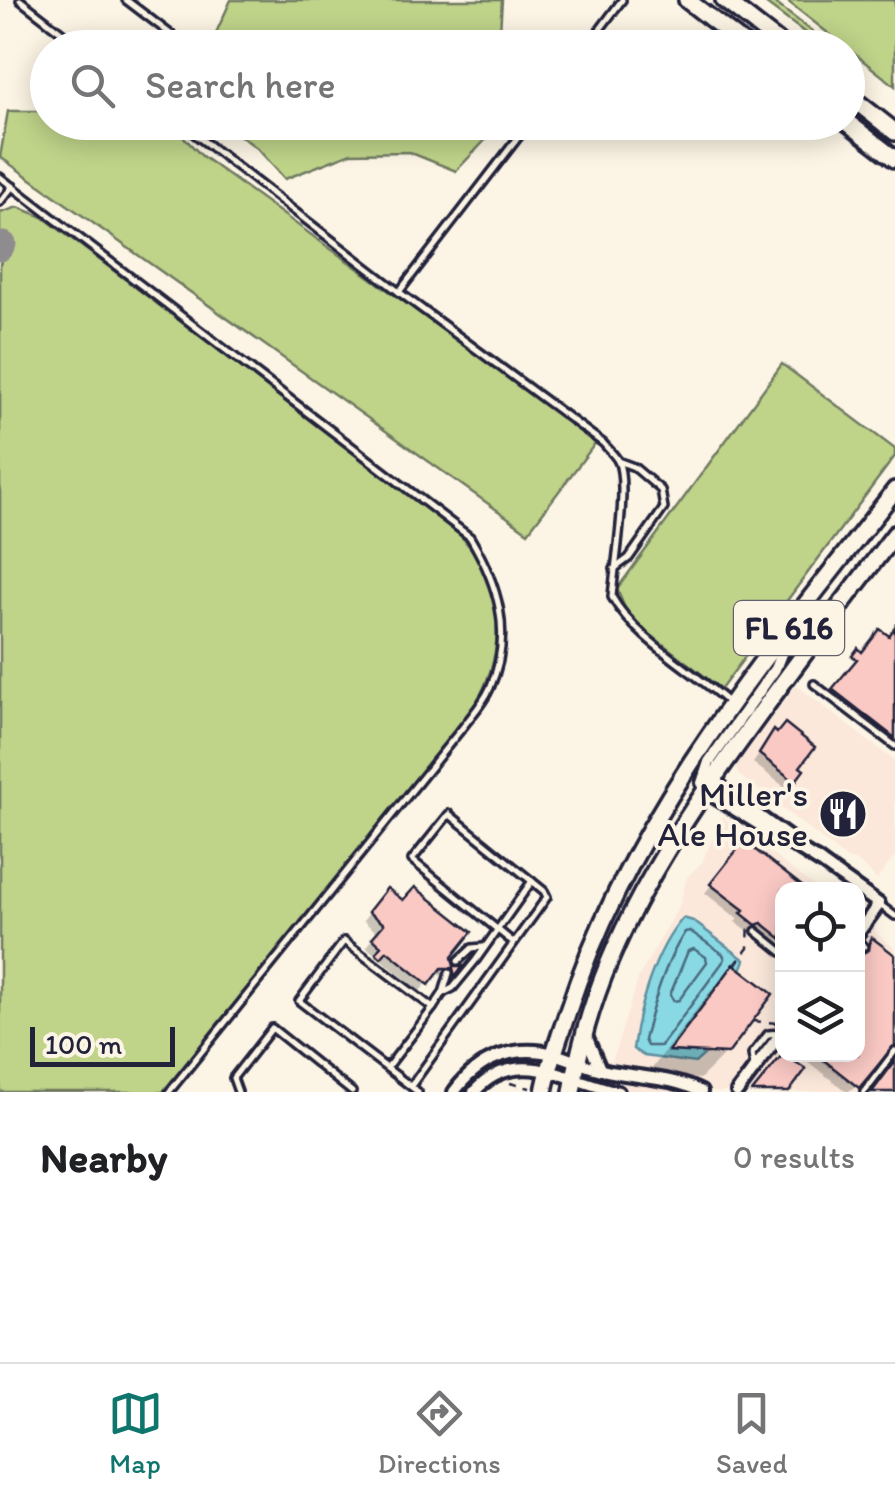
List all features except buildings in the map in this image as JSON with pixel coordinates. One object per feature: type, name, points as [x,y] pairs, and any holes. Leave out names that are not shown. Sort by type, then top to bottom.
[{"type":"main road","points":[[686,0],[725,30]]},
{"type":"main road","points":[[724,0],[763,30]]},
{"type":"main road","points":[[865,108],[895,132]]},
{"type":"main road","points":[[865,136],[895,159]]},
{"type":"main road","name":"FL 616","points":[[537,1090],[618,885],[646,832],[686,768],[895,490]]},
{"type":"main road","name":"FL 616","points":[[573,1086],[607,971],[642,890],[709,784],[893,540]]},
{"type":"street","points":[[794,621],[776,669],[702,777],[880,904],[865,924]]},
{"type":"street","points":[[586,1036],[601,1070]]},
{"type":"street","points":[[737,1092],[775,1045]]},
{"type":"street","points":[[454,1092],[476,1066],[503,1053],[552,1054],[601,1070],[686,1084],[701,1092]]},
{"type":"street","points":[[474,1092],[488,1077],[506,1068],[548,1070],[573,1086],[618,1092]]},
{"type":"lane","points":[[20,0],[59,30]]},
{"type":"lane","points":[[126,0],[165,30]]},
{"type":"lane","points":[[600,30],[622,0]]},
{"type":"lane","points":[[202,140],[398,292],[603,443],[618,461],[634,467],[661,490],[664,508],[629,558],[614,569]]},
{"type":"lane","points":[[398,292],[516,140]]},
{"type":"lane","points":[[0,177],[470,537],[502,606],[502,645],[490,689],[169,1092]]},
{"type":"lane","points":[[0,202],[13,186]]},
{"type":"lane","points":[[618,461],[621,500],[612,597],[619,609],[732,706]]},
{"type":"lane","points":[[814,684],[895,746]]},
{"type":"lane","points":[[411,1086],[514,943],[547,897],[449,814],[412,860],[514,943]]},
{"type":"lane","points":[[443,993],[453,988],[532,882]]},
{"type":"lane","points":[[880,904],[895,916]]},
{"type":"lane","points":[[756,932],[775,947]]},
{"type":"lane","points":[[418,1092],[299,1001],[344,941],[432,1008]]},
{"type":"lane","points":[[458,962],[472,948],[483,947]]},
{"type":"lane","points":[[387,1068],[443,993],[449,973]]},
{"type":"lane","points":[[238,1092],[233,1078],[272,1028],[352,1092]]},
{"type":"lane","points":[[864,1092],[895,1051]]},
{"type":"path","points":[[735,965],[748,948],[749,919]]},
{"type":"path","points":[[753,1021],[775,1023]]},
{"type":"path","points":[[510,1083],[537,1090]]},
{"type":"shaded area","name":"Miller's Ale House","points":[[796,685],[895,761],[895,856],[877,880],[859,862],[847,859],[739,775],[735,766]]},
{"type":"shaded area","points":[[722,816],[809,882],[775,882],[775,1062],[865,1062],[865,919],[895,948],[895,1092],[600,1092],[606,1060],[612,1061],[639,976],[679,906],[687,877],[702,862]]},
{"type":"shaded area","points":[[505,1058],[540,1058],[539,1064],[504,1063],[483,1073],[466,1092],[461,1092],[480,1070]]},
{"type":"green space","points":[[231,0],[502,0],[500,30],[217,30]]},
{"type":"green space","points":[[761,0],[771,0],[811,30],[801,30]]},
{"type":"green space","points":[[786,0],[895,0],[895,86],[865,62],[865,30],[824,30]]},
{"type":"green space","points":[[8,111],[30,111],[30,140],[186,140],[202,156],[597,441],[528,532],[0,157]]},
{"type":"green space","points":[[246,140],[485,140],[456,171],[409,152],[351,153],[285,179]]},
{"type":"green space","points":[[18,207],[43,217],[454,529],[484,571],[497,617],[492,666],[470,712],[163,1092],[0,1092],[0,263],[12,248],[0,238],[0,213]]},
{"type":"green space","points":[[782,364],[895,449],[895,456],[721,689],[629,618],[617,589]]},
{"type":"water","points":[[683,918],[693,921],[745,960],[741,970],[733,965],[670,1050],[706,1053],[695,1063],[644,1056],[633,1049],[649,980],[664,946]]},
{"type":"taxiway","points":[[0,249],[4,244]]},
{"type":"place","name":"Miller's Ale House","points":[[843,814]]}]
